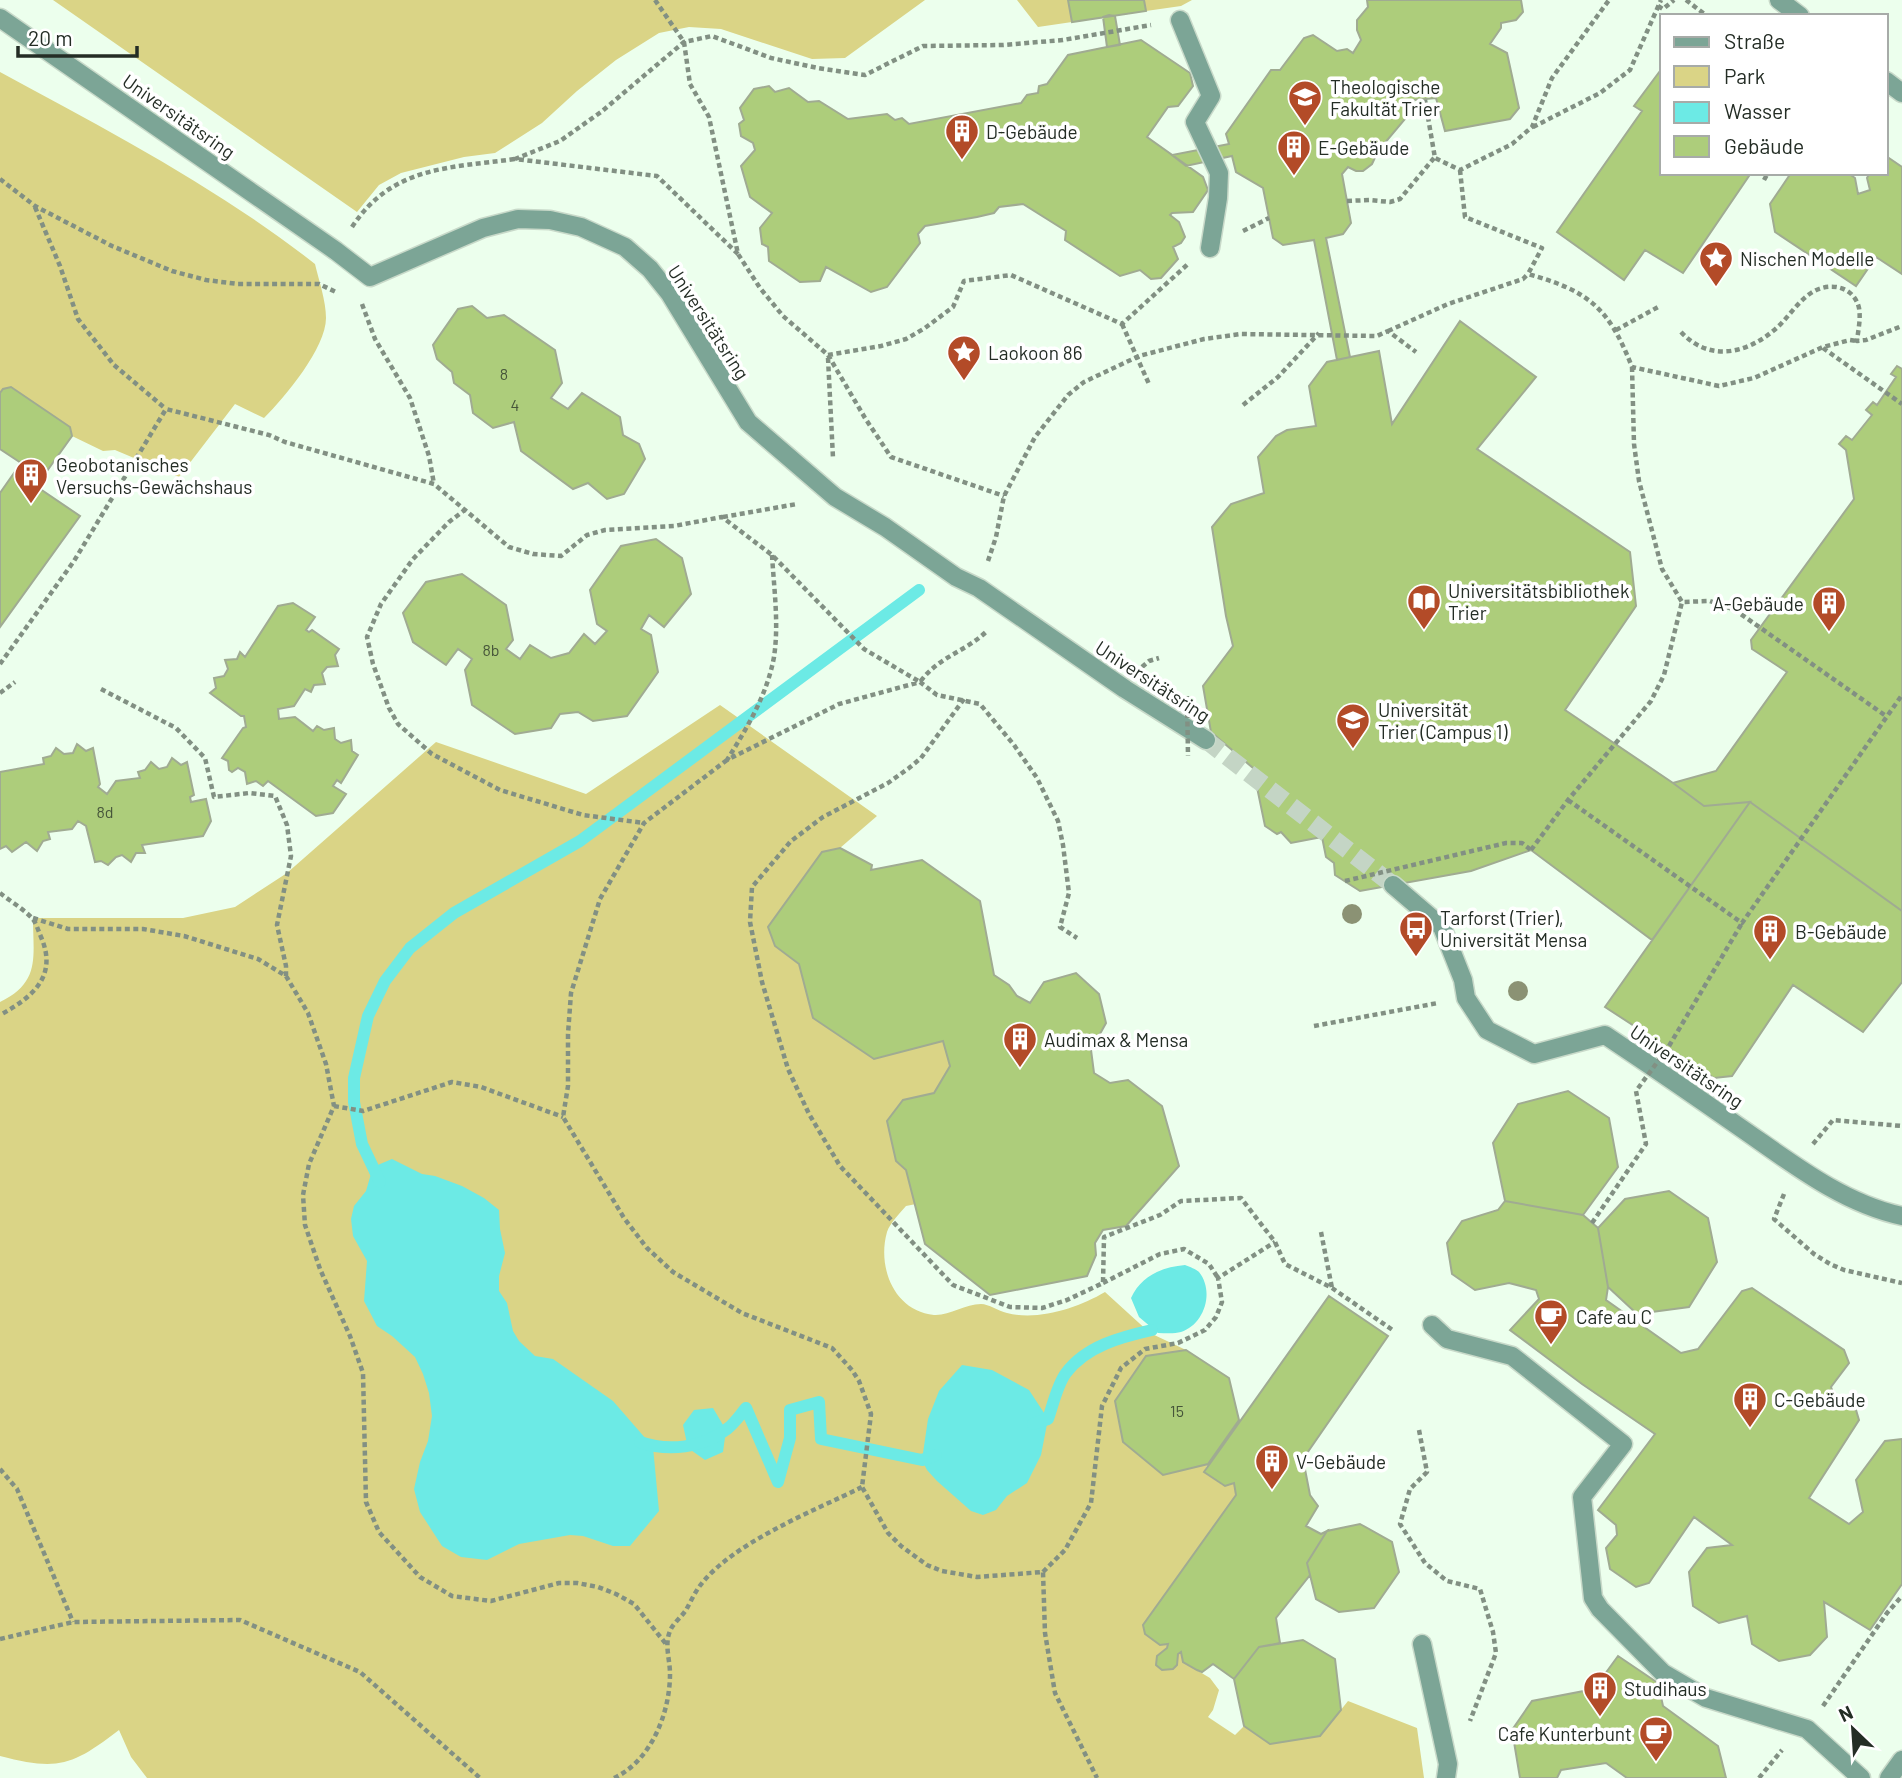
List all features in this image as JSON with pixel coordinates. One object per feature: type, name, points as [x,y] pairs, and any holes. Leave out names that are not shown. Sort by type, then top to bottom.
[{"type":"street","points":[[1779,0],[1797,14]]},
{"type":"street","name":"Universitätsring","points":[[0,18],[370,277],[483,229],[518,219],[550,220],[581,227],[625,247],[650,269],[670,294],[748,422],[835,497],[885,527],[956,577],[979,588],[1125,689],[1206,740]]},
{"type":"street","points":[[1180,20],[1211,96],[1195,122],[1219,173],[1210,248]]},
{"type":"street","name":"Universitätsring","points":[[1392,885],[1441,927],[1464,980],[1466,998],[1487,1030],[1534,1054],[1605,1035],[1800,1168],[1856,1202],[1902,1216]]},
{"type":"street","points":[[1432,1325],[1447,1339],[1512,1356],[1623,1444],[1582,1497],[1593,1598],[1600,1609],[1663,1673],[1706,1698],[1807,1729],[1861,1778]]},
{"type":"street","points":[[1422,1644],[1448,1764],[1446,1778]]},
{"type":"street","points":[[1889,1778],[1902,1760]]},
{"type":"path","points":[[654,0],[684,42],[690,85],[709,117],[738,254]]},
{"type":"path","points":[[1532,127],[1552,78],[1609,0]]},
{"type":"path","points":[[1660,3],[1663,9],[1674,0]]},
{"type":"path","points":[[1686,0],[1704,14]]},
{"type":"path","points":[[1460,170],[1511,144],[1532,127],[1600,93],[1630,70],[1660,3]]},
{"type":"path","points":[[336,251],[363,210],[375,197],[396,183],[423,173],[452,167],[514,159],[560,141],[601,112],[684,42],[712,36],[771,58],[865,75],[923,46],[1003,45],[1063,40],[1180,20]]},
{"type":"path","points":[[1346,201],[1390,202],[1400,199],[1434,158],[1425,100]]},
{"type":"path","points":[[1434,158],[1460,170]]},
{"type":"path","points":[[514,159],[657,176],[738,254],[760,288],[783,316],[828,355],[891,457],[1004,496]]},
{"type":"path","points":[[979,588],[996,537],[1004,496],[1048,418],[1068,395],[1106,370],[1139,356],[1203,339],[1241,334],[1319,333],[1377,336],[1485,289],[1523,279],[1542,248],[1465,217],[1460,170]]},
{"type":"path","points":[[1764,180],[1767,175]]},
{"type":"path","points":[[0,179],[35,206],[122,251],[173,271],[206,280],[239,284],[319,284],[340,294]]},
{"type":"path","points":[[35,206],[78,319],[114,365],[166,409],[269,435],[285,442],[434,484],[509,547],[533,554],[561,556],[587,535],[605,530],[674,526],[835,497],[828,355]]},
{"type":"path","points":[[1122,324],[1155,292],[1210,248],[1269,218]]},
{"type":"path","points":[[1345,881],[1506,843],[1522,843],[1531,850],[1568,800],[1651,701],[1664,675],[1682,602],[1662,569],[1639,481],[1634,444],[1632,368],[1616,330],[1596,305],[1583,295],[1528,274]]},
{"type":"path","points":[[828,355],[906,339],[953,307],[964,281],[1011,275],[1122,324],[1149,384]]},
{"type":"path","points":[[1681,332],[1701,348],[1734,351],[1773,332],[1808,295],[1829,286],[1848,291],[1856,300],[1860,316],[1857,341]]},
{"type":"path","points":[[351,299],[361,303],[375,340],[410,398],[429,456],[434,484]]},
{"type":"path","points":[[1616,330],[1660,306]]},
{"type":"path","points":[[1632,368],[1718,386],[1754,379],[1823,347],[1850,340],[1867,340],[1902,326]]},
{"type":"path","points":[[1388,331],[1416,352]]},
{"type":"path","points":[[1243,405],[1278,377],[1319,333]]},
{"type":"path","points":[[1823,347],[1902,404]]},
{"type":"path","points":[[0,664],[74,561],[166,409]]},
{"type":"path","points":[[466,509],[449,522],[413,559],[381,604],[367,637],[382,692],[398,724],[432,754],[500,790],[583,815],[644,823]]},
{"type":"path","points":[[722,517],[772,555],[864,649],[937,695],[980,704],[1038,778],[1058,821],[1069,892],[1060,927],[1077,938]]},
{"type":"path","points":[[727,760],[765,691],[774,657],[776,616],[772,555]]},
{"type":"path","points":[[1682,602],[1710,601],[1734,610],[1886,716]]},
{"type":"path","points":[[563,1117],[568,1086],[571,993],[579,963],[600,899],[644,823],[727,760],[839,704],[920,682],[930,669],[982,636],[1006,608]]},
{"type":"path","points":[[0,693],[15,682]]},
{"type":"path","points":[[101,689],[176,728],[205,758],[215,797],[249,793],[275,796],[287,825],[291,856],[277,925],[286,976]]},
{"type":"path","points":[[1592,1223],[1646,1144],[1636,1091],[1667,1049],[1742,923],[1902,695]]},
{"type":"path","points":[[1187,696],[1188,756]]},
{"type":"path","points":[[334,1106],[363,1111],[452,1082],[481,1087],[563,1117],[624,1218],[647,1248],[673,1272],[742,1313],[832,1348],[859,1381],[871,1413],[863,1487],[888,1533],[901,1546],[927,1565],[942,1572],[977,1577],[1043,1572],[1065,1550],[1091,1503],[1102,1406],[1121,1368],[1145,1349],[1178,1343],[1205,1330],[1216,1317],[1222,1302],[1218,1278],[1203,1259],[1184,1249],[1160,1254],[1067,1300],[1042,1308],[1010,1307],[953,1285],[841,1166],[809,1114],[788,1069],[762,982],[750,922],[752,887],[791,841],[823,817],[880,788],[909,768],[921,758],[964,699]]},
{"type":"path","points":[[1568,800],[1742,923]]},
{"type":"path","points":[[0,893],[33,918],[68,929],[143,929],[184,936],[258,959],[286,976],[308,1013],[326,1063],[334,1106],[309,1164],[303,1195],[304,1215],[320,1269],[350,1335],[363,1373],[366,1502],[379,1532],[420,1577],[452,1595],[491,1601],[559,1583],[598,1587],[634,1604],[666,1644]]},
{"type":"path","points":[[0,1014],[19,1005],[30,995],[42,978],[48,963],[33,918]]},
{"type":"path","points":[[1314,1026],[1403,1010]]},
{"type":"path","points":[[1808,1150],[1833,1120],[1902,1126]]},
{"type":"path","points":[[1784,1193],[1774,1219],[1814,1254],[1844,1270],[1902,1283]]},
{"type":"path","points":[[1103,1283],[1104,1237],[1160,1215],[1181,1201],[1241,1198],[1275,1242],[1285,1264],[1332,1288],[1394,1331]]},
{"type":"path","points":[[1321,1232],[1332,1288]]},
{"type":"path","points":[[1218,1278],[1275,1242]]},
{"type":"path","points":[[1419,1430],[1427,1472],[1410,1489],[1400,1524],[1425,1563],[1447,1581],[1480,1589],[1493,1632],[1496,1653],[1470,1721],[1469,1733]]},
{"type":"path","points":[[0,1469],[17,1489],[73,1622]]},
{"type":"path","points":[[614,1778],[635,1764],[659,1726],[666,1708],[670,1674],[666,1644],[671,1628],[685,1612],[700,1586],[715,1569],[755,1542],[863,1487]]},
{"type":"path","points":[[1043,1572],[1045,1633],[1055,1693],[1097,1778]]},
{"type":"path","points":[[1807,1729],[1885,1612],[1902,1596]]},
{"type":"path","points":[[0,1639],[73,1622],[240,1620],[360,1672],[480,1778]]},
{"type":"green space","points":[[53,0],[925,0],[845,58],[812,59],[721,29],[689,27],[659,33],[616,60],[542,123],[495,153],[464,157],[401,173],[379,185],[357,212]]},
{"type":"green space","points":[[1017,0],[1068,0],[1072,22],[1038,27]]},
{"type":"green space","points":[[1144,0],[1192,0],[1181,6],[1146,11]]},
{"type":"green space","points":[[0,72],[122,138],[202,186],[315,264],[326,318],[324,330],[312,357],[283,398],[264,418],[235,404],[179,477],[115,450],[103,451],[72,436],[70,427],[11,387],[0,393]]},
{"type":"green space","points":[[720,705],[877,816],[840,848],[822,852],[768,927],[775,946],[799,964],[813,1018],[874,1058],[943,1041],[950,1066],[934,1093],[887,1121],[896,1161],[906,1170],[916,1204],[906,1206],[887,1232],[884,1259],[887,1273],[899,1296],[920,1312],[934,1315],[981,1304],[1007,1313],[1032,1315],[1058,1312],[1105,1292],[1150,1333],[1186,1350],[1146,1356],[1115,1401],[1123,1442],[1147,1462],[1184,1470],[1208,1464],[1204,1472],[1224,1486],[1234,1483],[1236,1495],[1143,1625],[1145,1634],[1160,1645],[1168,1644],[1157,1656],[1156,1665],[1162,1670],[1173,1669],[1181,1652],[1183,1662],[1210,1678],[1219,1690],[1208,1717],[1235,1735],[1244,1726],[1270,1744],[1320,1736],[1348,1701],[1417,1728],[1424,1778],[147,1778],[131,1757],[119,1730],[89,1751],[64,1762],[36,1763],[0,1756],[0,1002],[22,986],[32,967],[33,918],[183,918],[235,907],[287,873],[436,742],[586,794]]},
{"type":"water","points":[[392,1159],[422,1174],[462,1186],[499,1210],[505,1253],[499,1276],[499,1291],[507,1303],[513,1331],[519,1341],[535,1356],[553,1359],[613,1401],[653,1447],[659,1511],[630,1546],[613,1546],[583,1536],[570,1535],[519,1544],[487,1560],[461,1557],[442,1546],[420,1512],[414,1489],[428,1441],[432,1416],[429,1393],[415,1357],[377,1326],[364,1301],[367,1261],[353,1236],[351,1219],[354,1206],[366,1191],[373,1167]]},
{"type":"water","points":[[1185,1265],[1198,1271],[1204,1280],[1205,1307],[1189,1328],[1178,1333],[1158,1333],[1139,1317],[1131,1298],[1146,1278],[1168,1268]]},
{"type":"water","points":[[962,1365],[992,1370],[1029,1390],[1048,1419],[1041,1455],[1027,1483],[1007,1496],[996,1510],[983,1515],[971,1511],[937,1481],[922,1460],[928,1419],[939,1391]]},
{"type":"water","points":[[713,1408],[726,1430],[723,1452],[705,1460],[688,1448],[683,1425],[694,1410]]},
{"type":"building","points":[[1068,0],[1144,0],[1146,11],[1072,22]]},
{"type":"building","name":"E-Gebäude","points":[[1367,0],[1521,0],[1523,12],[1516,20],[1501,23],[1501,28],[1490,44],[1507,53],[1519,108],[1510,119],[1445,131],[1436,98],[1414,100],[1405,119],[1378,151],[1372,164],[1363,171],[1348,167],[1342,174],[1351,223],[1343,234],[1326,238],[1350,357],[1337,360],[1314,240],[1283,245],[1273,238],[1263,188],[1236,172],[1232,156],[1186,166],[1172,155],[1229,144],[1226,134],[1271,70],[1280,70],[1304,38],[1313,35],[1337,51],[1347,49],[1353,53],[1361,40],[1357,20],[1368,7]]},
{"type":"building","points":[[1115,16],[1120,45],[1107,47],[1103,17]]},
{"type":"building","name":"D-Gebäude","points":[[1141,40],[1190,73],[1193,86],[1178,106],[1168,107],[1147,137],[1203,177],[1208,190],[1193,212],[1170,215],[1179,222],[1185,237],[1173,247],[1178,259],[1161,278],[1151,279],[1140,270],[1120,276],[1065,240],[1066,231],[1023,204],[999,207],[994,213],[977,217],[925,226],[918,234],[920,243],[887,287],[871,292],[826,267],[820,281],[800,282],[769,261],[768,247],[762,244],[760,228],[772,213],[750,197],[741,166],[755,150],[753,143],[741,136],[739,124],[744,120],[740,108],[754,89],[769,86],[775,92],[789,88],[808,102],[819,101],[848,119],[887,114],[895,120],[902,118],[909,124],[1021,103],[1027,95],[1038,93],[1039,86],[1047,84],[1068,55]]},
{"type":"building","points":[[1660,71],[1660,175],[1750,175],[1683,273],[1645,250],[1624,280],[1557,232],[1642,111],[1634,106]]},
{"type":"building","points":[[1888,157],[1902,167],[1902,274],[1876,257],[1856,286],[1775,232],[1770,204],[1790,175],[1851,175],[1855,178],[1858,194],[1870,190],[1869,175],[1888,175]]},
{"type":"building","points":[[472,306],[487,318],[504,315],[555,350],[562,383],[551,398],[568,409],[582,393],[620,417],[623,435],[639,444],[645,459],[624,494],[607,499],[588,483],[573,489],[521,451],[514,422],[493,428],[473,413],[470,395],[454,383],[452,372],[437,359],[433,345],[458,309]]},
{"type":"building","name":"Universitätsbibliothek Trier","points":[[1460,321],[1536,377],[1477,449],[1630,552],[1636,606],[1565,710],[1704,806],[1750,802],[1652,940],[1531,850],[1471,871],[1360,891],[1335,875],[1334,863],[1326,857],[1322,837],[1291,843],[1281,832],[1277,834],[1265,826],[1253,768],[1211,732],[1203,686],[1233,646],[1212,527],[1231,504],[1264,493],[1258,457],[1276,436],[1287,430],[1316,426],[1309,386],[1327,362],[1379,351],[1392,424]]},
{"type":"building","name":"A-Gebäude","points":[[1897,366],[1902,369],[1902,911],[1750,802],[1704,806],[1673,783],[1716,771],[1787,672],[1752,649],[1751,640],[1854,499],[1846,450],[1839,444],[1846,436],[1852,440],[1872,415],[1866,410],[1873,402],[1877,405],[1896,377],[1891,374]]},
{"type":"building","name":"Geobotanisches Versuchs-Gewächshaus","points":[[11,387],[70,427],[72,436],[47,471],[41,474],[30,469],[24,478],[80,516],[0,627],[0,493],[21,463],[0,449],[0,393]]},
{"type":"building","points":[[656,539],[682,558],[691,594],[664,627],[649,615],[641,629],[651,635],[658,672],[627,716],[593,721],[578,712],[560,714],[551,728],[515,734],[472,705],[465,670],[472,659],[458,649],[446,665],[413,642],[403,613],[426,582],[462,574],[506,605],[513,640],[506,649],[520,659],[530,645],[551,658],[569,653],[584,634],[595,644],[607,631],[597,624],[590,590],[621,546]]},
{"type":"building","points":[[293,603],[315,617],[306,630],[312,630],[339,649],[335,655],[338,666],[327,667],[322,673],[325,684],[314,685],[311,692],[305,689],[294,706],[278,709],[279,719],[295,717],[313,731],[317,726],[324,730],[334,728],[335,739],[341,743],[351,740],[352,751],[358,755],[341,783],[337,780],[333,786],[346,794],[333,813],[316,816],[268,781],[263,786],[256,781],[247,784],[245,772],[238,768],[232,772],[229,770],[228,761],[222,758],[246,727],[244,716],[210,693],[216,688],[214,678],[224,676],[228,669],[225,660],[237,659],[240,652],[245,657],[278,606]]},
{"type":"building","points":[[77,744],[86,751],[93,748],[100,784],[98,787],[107,794],[116,781],[140,778],[138,772],[145,770],[151,762],[159,769],[167,767],[172,758],[181,765],[187,762],[194,795],[190,797],[191,802],[206,799],[211,821],[203,836],[142,845],[145,853],[136,853],[131,862],[122,855],[108,865],[101,861],[95,862],[86,826],[78,821],[72,829],[48,832],[50,839],[43,841],[37,851],[26,842],[12,852],[6,846],[0,849],[0,772],[44,764],[43,758],[51,756],[56,748],[64,754],[73,753]]},
{"type":"building","name":"B-Gebäude","points":[[1750,802],[1902,911],[1902,982],[1863,1032],[1793,985],[1732,1076],[1714,1078],[1605,1007]]},
{"type":"building","name":"Audimax & Mensa","points":[[840,848],[872,865],[871,870],[922,860],[980,901],[994,975],[1009,985],[1017,996],[1030,1003],[1044,982],[1076,973],[1099,994],[1106,1023],[1091,1050],[1094,1073],[1110,1083],[1128,1080],[1162,1106],[1179,1166],[1126,1226],[1103,1230],[1095,1243],[1096,1255],[1087,1276],[990,1295],[925,1244],[906,1170],[896,1161],[887,1121],[903,1100],[934,1093],[950,1066],[943,1041],[874,1059],[813,1018],[799,964],[775,946],[768,927],[822,852]]},
{"type":"building","points":[[1568,1091],[1609,1118],[1618,1167],[1583,1215],[1505,1201],[1493,1143],[1518,1104]]},
{"type":"building","points":[[1669,1191],[1708,1218],[1717,1262],[1689,1307],[1637,1314],[1608,1287],[1598,1228],[1625,1199]]},
{"type":"building","name":"C-Gebäude","points":[[1505,1201],[1583,1215],[1598,1228],[1608,1287],[1606,1300],[1681,1353],[1698,1349],[1742,1291],[1752,1288],[1844,1350],[1849,1363],[1831,1387],[1835,1398],[1856,1410],[1859,1420],[1809,1498],[1849,1524],[1863,1512],[1856,1480],[1885,1441],[1902,1439],[1902,1584],[1870,1630],[1824,1602],[1827,1637],[1810,1655],[1779,1661],[1752,1644],[1747,1616],[1719,1623],[1693,1606],[1689,1572],[1707,1548],[1732,1545],[1694,1517],[1649,1583],[1636,1587],[1610,1569],[1606,1548],[1617,1535],[1616,1525],[1598,1510],[1655,1434],[1510,1330],[1539,1299],[1536,1290],[1509,1283],[1475,1290],[1452,1274],[1447,1243],[1462,1221],[1498,1210]]},
{"type":"building","name":"V-Gebäude","points":[[1329,1296],[1388,1336],[1303,1459],[1310,1495],[1318,1506],[1306,1526],[1321,1534],[1327,1531],[1307,1563],[1310,1575],[1276,1618],[1280,1643],[1259,1647],[1234,1679],[1213,1664],[1202,1672],[1197,1670],[1183,1662],[1181,1652],[1173,1669],[1162,1670],[1156,1665],[1157,1656],[1168,1644],[1160,1645],[1145,1634],[1143,1625],[1236,1495],[1234,1483],[1225,1486],[1204,1472]]},
{"type":"building","points":[[1186,1350],[1229,1378],[1239,1420],[1208,1464],[1163,1475],[1123,1442],[1115,1401],[1146,1356]]},
{"type":"building","name":"V-Gebäude","points":[[1360,1524],[1392,1542],[1399,1572],[1374,1608],[1339,1612],[1316,1599],[1307,1563],[1327,1531]]},
{"type":"building","points":[[1303,1640],[1335,1659],[1341,1710],[1320,1736],[1270,1744],[1244,1726],[1234,1679],[1259,1647]]},
{"type":"building","name":"Studihaus","points":[[1618,1656],[1658,1683],[1663,1706],[1718,1746],[1726,1778],[1627,1778],[1606,1763],[1561,1770],[1557,1778],[1520,1778],[1512,1730],[1532,1701],[1594,1689]]},
{"type":"waterway","points":[[380,1182],[362,1144],[354,1102],[354,1078],[368,1016],[385,981],[410,948],[454,913],[580,841],[919,590]]},
{"type":"waterway","points":[[1033,1424],[1048,1419],[1063,1378],[1084,1356],[1105,1344],[1152,1330]]},
{"type":"waterway","points":[[640,1442],[662,1447],[696,1444],[727,1429],[746,1408],[778,1482],[790,1438],[790,1410],[819,1402],[821,1439],[922,1460],[936,1455]]},
{"type":"tunnel","points":[[1206,740],[1393,885]]},
{"type":"place","name":"Theologische Fakultät Trier","points":[[1305,127]]},
{"type":"place","name":"D-Gebäude","points":[[962,161]]},
{"type":"place","name":"E-Gebäude","points":[[1294,177]]},
{"type":"place","name":"Nischen Modelle","points":[[1716,288]]},
{"type":"place","name":"Laokoon 86","points":[[964,382]]},
{"type":"place","name":"Geobotanisches Versuchs-Gewächshaus","points":[[31,505]]},
{"type":"place","name":"Universitätsbibliothek Trier","points":[[1424,631]]},
{"type":"place","name":"A-Gebäude","points":[[1829,633]]},
{"type":"place","name":"Universität Trier (Campus 1)","points":[[1353,750]]},
{"type":"place","name":"Tarforst (Trier), Universität Mensa","points":[[1416,958]]},
{"type":"place","name":"B-Gebäude","points":[[1770,961]]},
{"type":"place","name":"Audimax & Mensa","points":[[1020,1069]]},
{"type":"place","name":"Cafe au C","points":[[1551,1346]]},
{"type":"place","name":"C-Gebäude","points":[[1750,1429]]},
{"type":"place","name":"V-Gebäude","points":[[1272,1491]]},
{"type":"place","name":"Studihaus","points":[[1600,1718]]},
{"type":"place","name":"Cafe Kunterbunt","points":[[1656,1763]]}]
